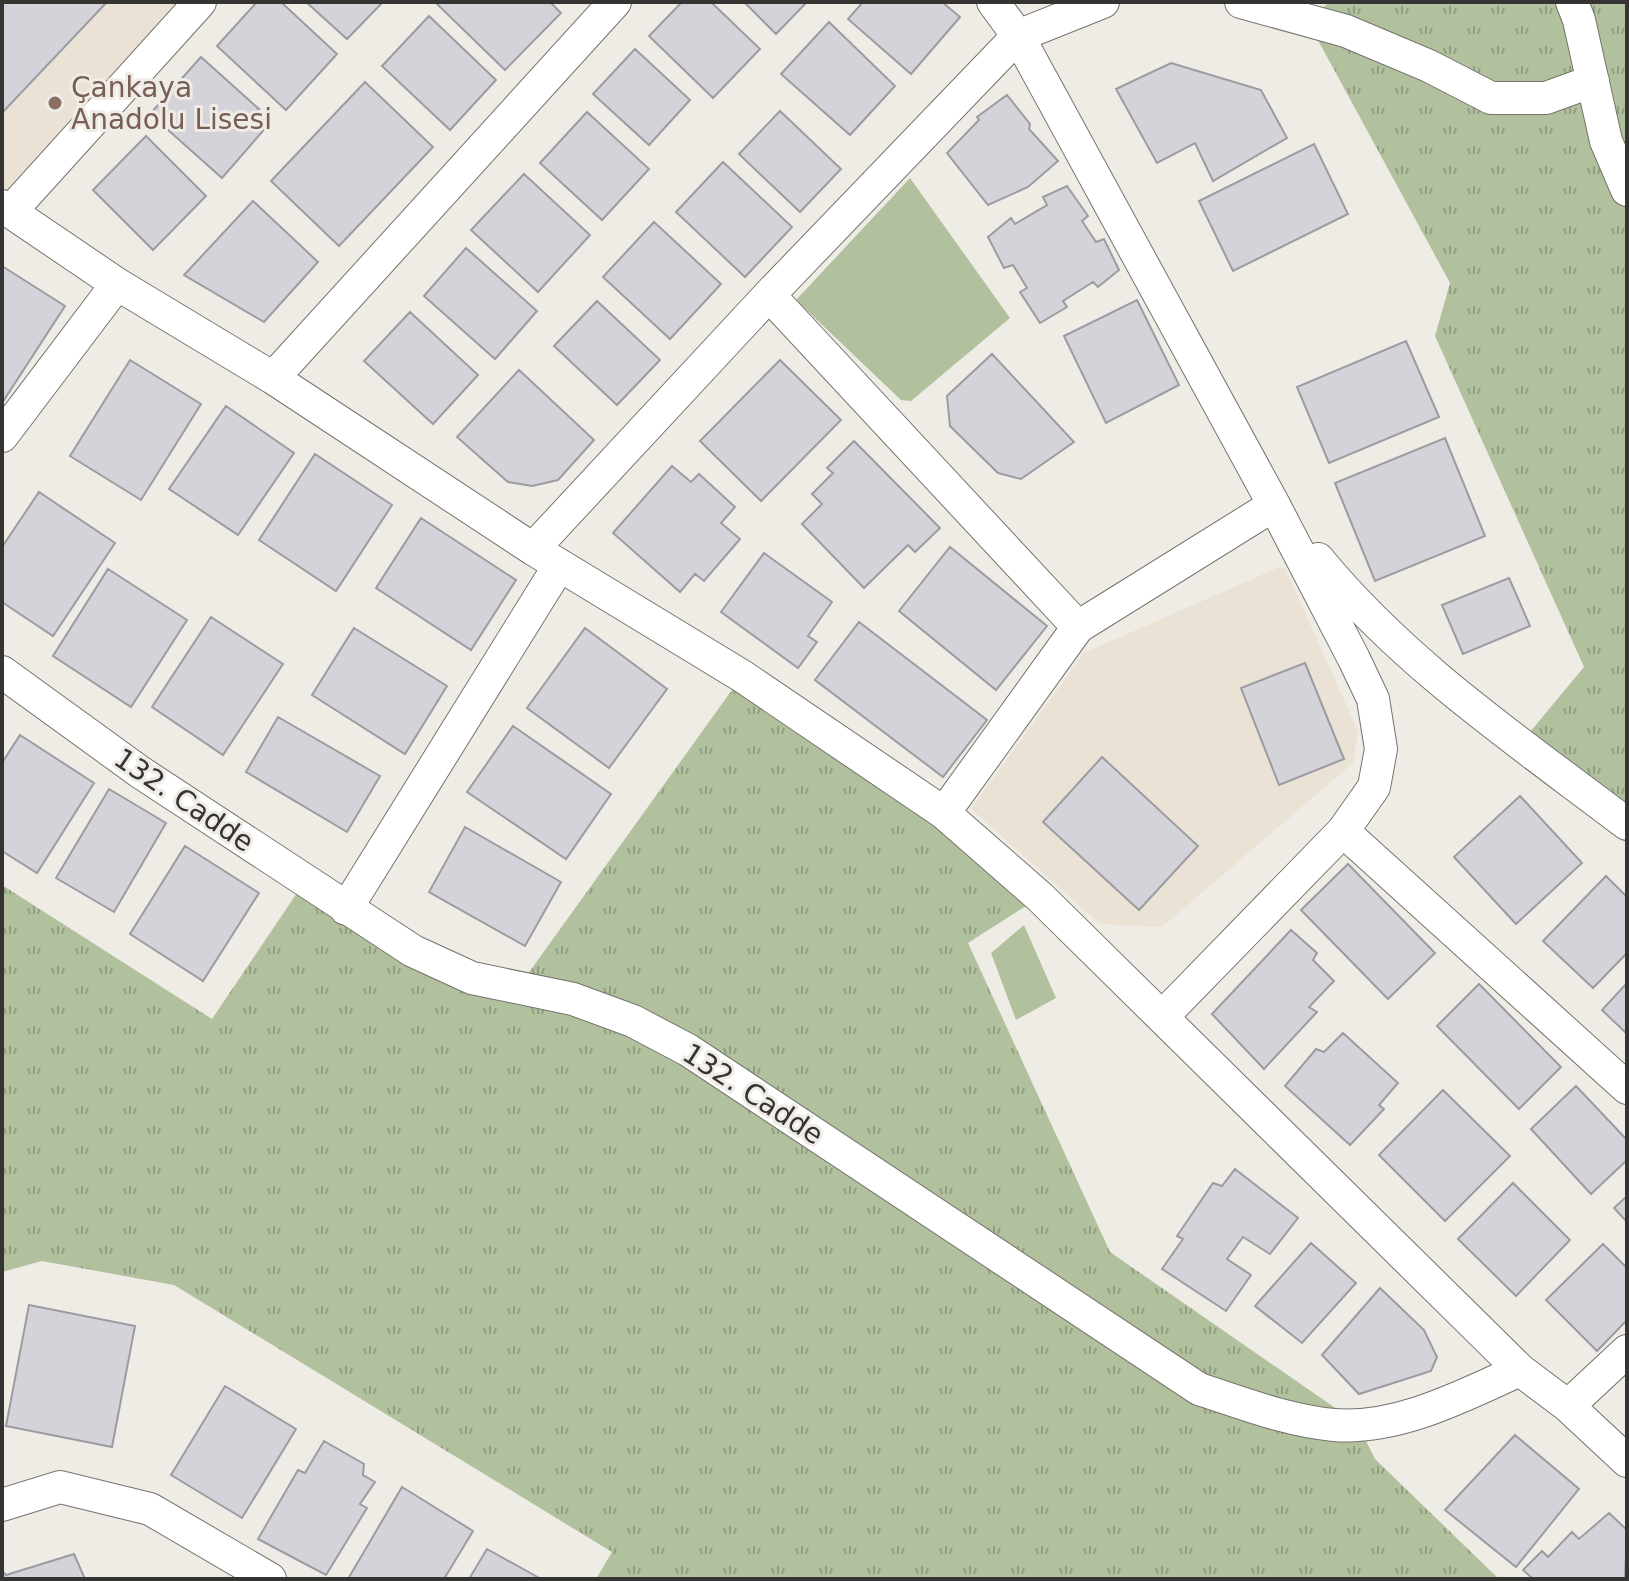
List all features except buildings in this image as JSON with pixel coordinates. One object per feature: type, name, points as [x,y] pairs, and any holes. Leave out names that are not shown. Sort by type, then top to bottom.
[{"type":"street","points":[[200,2],[6,209],[117,284],[273,378],[546,557],[742,676],[944,813],[1040,897],[1520,1370],[1568,1406],[1627,1461]]},
{"type":"street","points":[[273,378],[614,2]]},
{"type":"street","points":[[993,2],[1018,36],[1274,505],[1373,699],[1381,749],[1374,787],[1343,831],[1162,1017]]},
{"type":"street","points":[[346,909],[546,557],[769,295],[1018,36],[1103,2]]},
{"type":"street","points":[[1241,2],[1346,31],[1429,66],[1491,98],[1521,101],[1546,98],[1593,81]]},
{"type":"street","points":[[1572,2],[1606,141],[1627,190]]},
{"type":"street","points":[[2,436],[117,284]]},
{"type":"street","points":[[769,295],[1078,627]]},
{"type":"street","points":[[944,813],[1078,627],[1274,505]]},
{"type":"street","points":[[1274,505],[1358,608],[1477,714],[1627,824]]},
{"type":"street","name":"132. Cadde","points":[[2,672],[140,772],[413,951],[472,978],[573,999],[633,1021],[688,1050],[1199,1389],[1270,1412],[1336,1425],[1385,1420],[1441,1406],[1520,1370]]},
{"type":"street","points":[[1343,831],[1627,1088]]},
{"type":"street","points":[[1568,1406],[1627,1351]]},
{"type":"street","points":[[2,1505],[60,1487],[150,1509],[256,1573]]},
{"type":"shaded area","name":"Çankaya Anadolu Lisesi","points":[[2,2],[200,2],[2,204]]},
{"type":"shaded area","points":[[1277,568],[1285,568],[1358,731],[1353,763],[1162,927],[1100,924],[971,809],[1084,653]]},
{"type":"green space","points":[[1330,2],[1627,2],[1627,824],[1520,744],[1584,667],[1435,336],[1450,283],[1307,20]]},
{"type":"green space","points":[[910,178],[1010,318],[911,401],[901,400],[796,300]]},
{"type":"green space","points":[[742,676],[1040,897],[968,943],[1110,1252],[1357,1423],[1375,1459],[1499,1579],[596,1579],[612,1552],[174,1285],[42,1261],[2,1272],[2,885],[212,1019],[305,881],[517,989]]},
{"type":"green space","points":[[1024,925],[1056,998],[1016,1020],[991,953]]},
{"type":"place","name":"Çankaya Anadolu Lisesi","points":[[55,103]]}]
